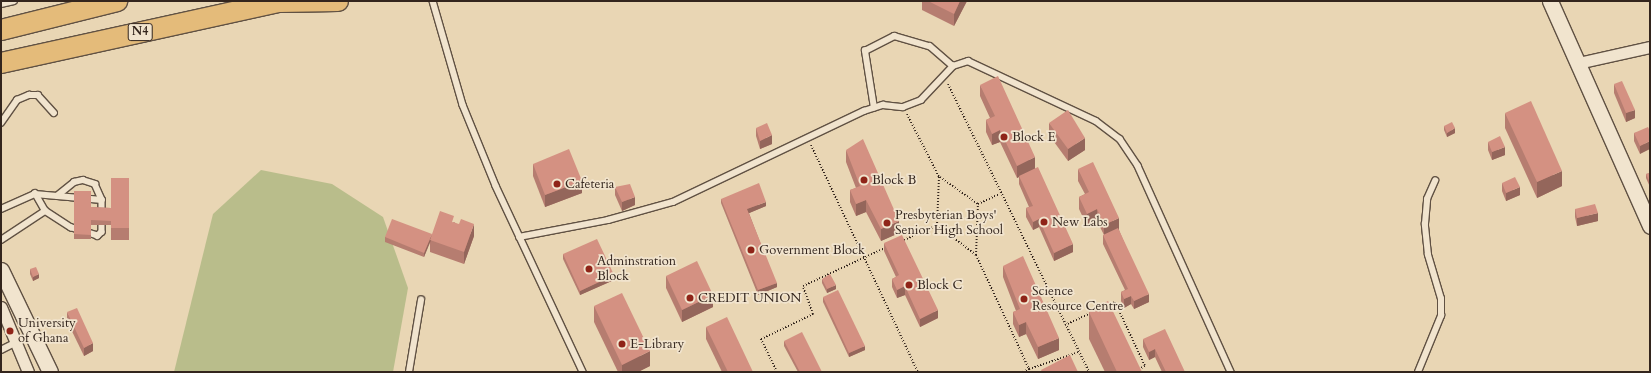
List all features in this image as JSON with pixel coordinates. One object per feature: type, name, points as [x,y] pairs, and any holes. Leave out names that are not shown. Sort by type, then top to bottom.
[{"type":"highway","points":[[1,30],[117,1]]},
{"type":"highway","points":[[282,2],[338,1]]},
{"type":"highway","name":"N4","points":[[1,62],[282,2]]},
{"type":"street","points":[[1550,1],[1650,226]]},
{"type":"street","points":[[1578,62],[1650,47]]},
{"type":"street","points":[[1,70],[28,57]]},
{"type":"street","points":[[1,270],[50,372]]},
{"type":"street","points":[[1,307],[28,372]]},
{"type":"lane","points":[[1,4],[14,1]]},
{"type":"lane","points":[[433,1],[463,105],[520,237],[583,372]]},
{"type":"lane","points":[[874,108],[865,51],[894,36],[930,46],[953,66]]},
{"type":"lane","points":[[520,237],[608,220],[673,202],[874,108],[903,107],[921,100],[953,66],[968,61],[1096,121],[1120,139],[1138,166],[1231,372]]},
{"type":"lane","points":[[1,123],[17,100],[29,95],[38,95],[54,113]]},
{"type":"lane","points":[[35,194],[45,211],[71,228],[98,236],[102,232],[102,200],[95,184],[83,180],[74,182],[57,196]]},
{"type":"lane","points":[[1418,372],[1441,316],[1441,299],[1428,255],[1425,224],[1427,199],[1435,182]]},
{"type":"lane","points":[[1,208],[35,194],[102,200]]},
{"type":"lane","points":[[1,240],[45,211]]},
{"type":"lane","points":[[409,372],[421,300]]},
{"type":"lane","points":[[1,350],[33,334]]},
{"type":"path","points":[[944,76],[999,194],[1089,372]]},
{"type":"path","points":[[903,107],[939,177],[978,204]]},
{"type":"path","points":[[808,138],[862,258],[918,372]]},
{"type":"path","points":[[937,225],[939,177]]},
{"type":"path","points":[[978,204],[999,194]]},
{"type":"path","points":[[976,255],[978,204]]},
{"type":"path","points":[[896,243],[937,225]]},
{"type":"path","points":[[937,225],[976,255],[1030,370]]},
{"type":"path","points":[[777,372],[761,339],[813,314],[803,286],[890,246]]},
{"type":"path","points":[[1101,309],[1115,302],[1146,366],[1131,372]]},
{"type":"path","points":[[1065,325],[1094,312]]},
{"type":"path","points":[[1023,372],[1079,352]]},
{"type":"green space","points":[[261,170],[332,184],[383,217],[408,288],[393,372],[174,372],[213,214]]},
{"type":"building","points":[[928,1],[960,1],[954,14]]},
{"type":"building","name":"Block E","points":[[998,76],[1035,157],[1017,166],[1000,130],[992,134],[986,120],[995,116],[980,85]]},
{"type":"building","points":[[1622,81],[1635,110],[1626,113],[1614,84]]},
{"type":"building","points":[[1531,101],[1562,171],[1537,182],[1505,113]]},
{"type":"building","points":[[1068,110],[1085,138],[1068,149],[1049,123]]},
{"type":"building","points":[[1452,122],[1455,128],[1447,133],[1444,126]]},
{"type":"building","points":[[767,123],[772,135],[760,141],[756,128]]},
{"type":"building","points":[[1648,127],[1650,131],[1650,141],[1640,146],[1634,133]]},
{"type":"building","points":[[1500,136],[1505,147],[1492,152],[1488,142]]},
{"type":"building","name":"Block B","points":[[863,139],[899,221],[881,229],[866,200],[856,204],[850,190],[860,186],[846,150]]},
{"type":"building","points":[[569,149],[582,181],[545,195],[533,164]]},
{"type":"building","points":[[1093,162],[1119,218],[1104,225],[1097,209],[1087,214],[1079,197],[1089,192],[1078,169]]},
{"type":"building","name":"New Labs","points":[[1038,167],[1073,244],[1054,253],[1039,219],[1033,222],[1026,208],[1033,206],[1019,176]]},
{"type":"building","points":[[1650,173],[1650,183],[1646,174]]},
{"type":"building","points":[[1515,177],[1520,187],[1506,193],[1502,183]]},
{"type":"building","points":[[111,178],[129,178],[129,228],[111,228]]},
{"type":"building","name":"Government Block","points":[[759,183],[766,202],[747,209],[777,283],[758,290],[721,199]]},
{"type":"building","points":[[630,184],[635,197],[622,202],[615,187]]},
{"type":"building","points":[[74,191],[91,191],[91,207],[111,208],[111,221],[91,220],[91,235],[74,234]]},
{"type":"building","points":[[1595,204],[1598,213],[1577,218],[1575,209]]},
{"type":"building","points":[[440,211],[454,216],[452,222],[459,224],[461,219],[474,224],[464,252],[430,240]]},
{"type":"building","points":[[392,219],[432,234],[424,253],[385,237]]},
{"type":"building","points":[[1118,228],[1149,294],[1134,301],[1131,296],[1124,299],[1121,292],[1128,289],[1103,235]]},
{"type":"building","name":"Block C","points":[[902,235],[938,310],[920,319],[905,286],[897,290],[892,279],[899,275],[884,243]]},
{"type":"building","name":"Adminstration Block","points":[[597,239],[614,275],[580,291],[563,254]]},
{"type":"building","name":"Science Resource Centre","points":[[1023,256],[1059,338],[1038,347],[1026,322],[1019,325],[1013,312],[1020,309],[1003,266]]},
{"type":"building","name":"CREDIT UNION","points":[[697,261],[713,295],[682,310],[666,276]]},
{"type":"building","points":[[36,267],[39,274],[33,277],[30,269]]},
{"type":"building","points":[[830,274],[836,285],[827,289],[822,279]]},
{"type":"building","points":[[838,290],[865,346],[849,353],[823,297]]},
{"type":"building","name":"E-Library","points":[[622,293],[650,351],[622,365],[594,306]]},
{"type":"building","points":[[1108,301],[1142,372],[1117,372],[1089,312]]},
{"type":"building","points":[[77,308],[93,343],[84,348],[67,312]]},
{"type":"building","points":[[727,317],[753,372],[728,372],[706,327]]},
{"type":"building","points":[[1165,329],[1185,372],[1166,372],[1155,349],[1149,352],[1143,339]]},
{"type":"building","points":[[802,332],[822,372],[800,372],[784,341]]},
{"type":"building","points":[[1070,355],[1078,372],[1042,372],[1041,370]]},
{"type":"place","name":"Block E","points":[[1004,137]]},
{"type":"place","name":"Block B","points":[[864,180]]},
{"type":"place","name":"Cafeteria","points":[[557,184]]},
{"type":"place","name":"New Labs","points":[[1044,222]]},
{"type":"place","name":"Presbyterian Boys' Senior High School","points":[[887,223]]},
{"type":"place","name":"Government Block","points":[[751,250]]},
{"type":"place","name":"Adminstration Block","points":[[589,269]]},
{"type":"place","name":"Block C","points":[[909,285]]},
{"type":"place","name":"CREDIT UNION","points":[[690,298]]},
{"type":"place","name":"Science Resource Centre","points":[[1024,299]]},
{"type":"place","name":"University of Ghana","points":[[10,331]]},
{"type":"place","name":"E-Library","points":[[622,344]]}]
